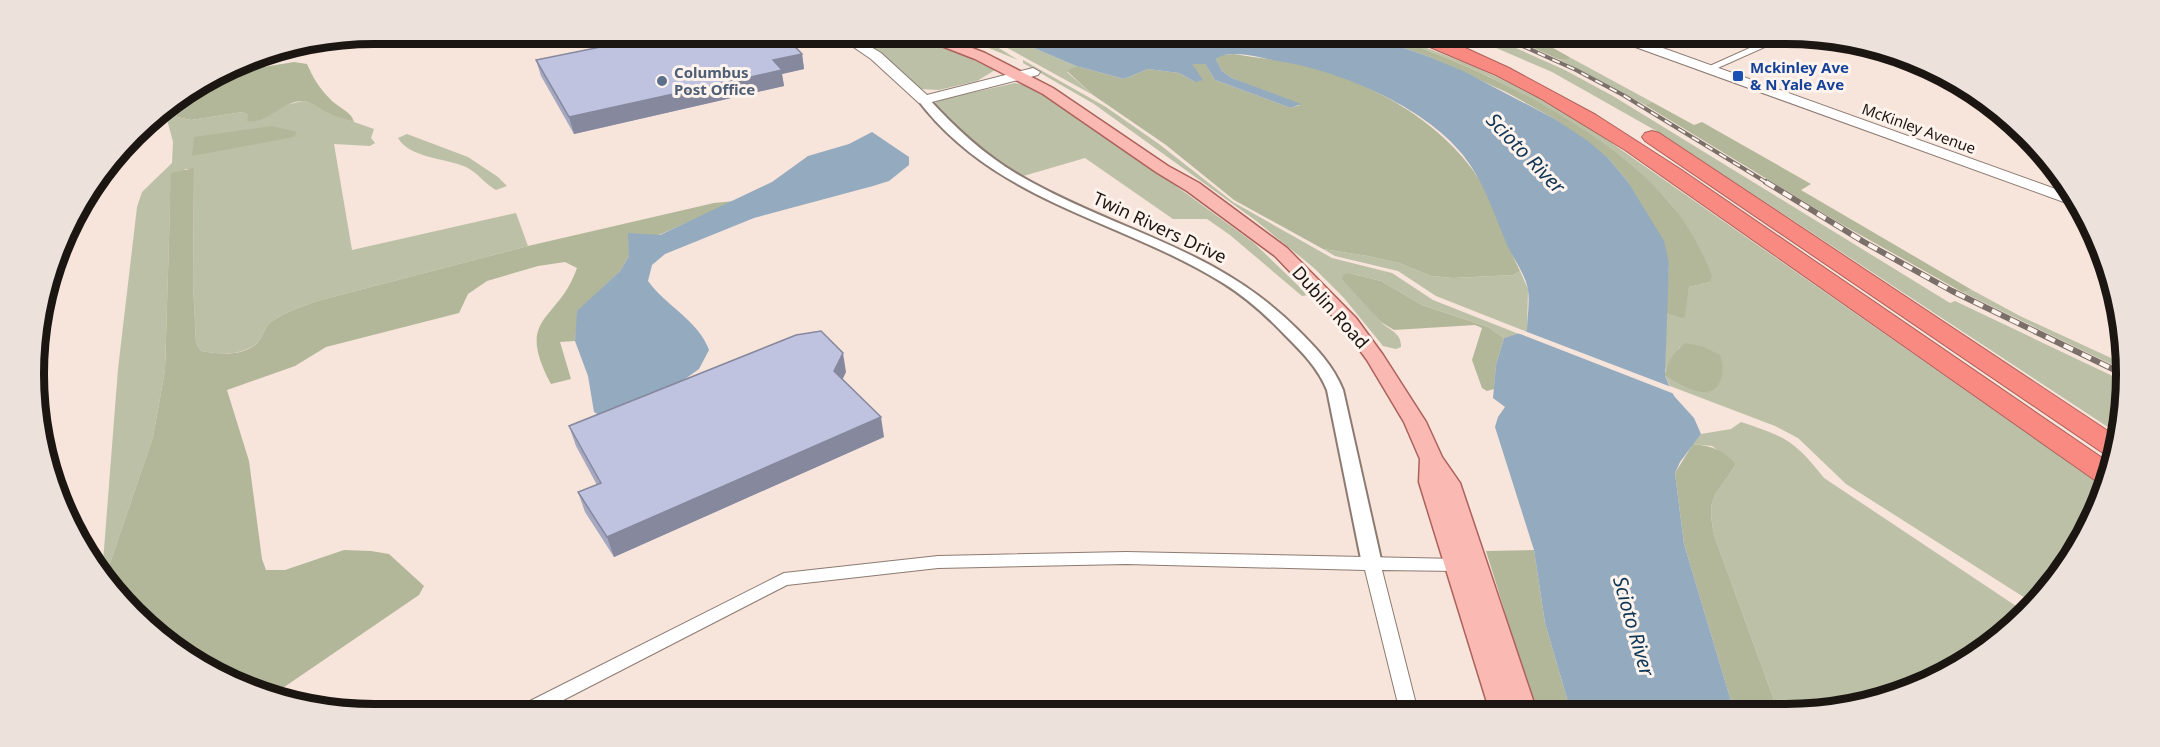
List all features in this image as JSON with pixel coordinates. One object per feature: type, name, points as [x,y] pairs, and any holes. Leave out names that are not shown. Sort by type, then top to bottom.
[{"type":"highway","points":[[1423,44],[1559,100]]},
{"type":"highway","points":[[1439,44],[1478,59],[1559,100],[1650,157],[2101,472]]},
{"type":"highway","points":[[1469,44],[1551,79],[1603,107],[2109,444]]},
{"type":"main road","name":"Twin Rivers Drive","points":[[857,44],[876,56],[924,100]]},
{"type":"main road","name":"Dublin Road","points":[[949,44],[1027,74]]},
{"type":"main road","name":"Dublin Road","points":[[964,44],[1083,101],[1172,166],[1193,186],[1289,260],[1307,276],[1349,322],[1392,382],[1415,422],[1431,459],[1448,483],[1520,704]]},
{"type":"main road","name":"McKinley Avenue","points":[[1639,44],[2066,198]]},
{"type":"main road","points":[[924,100],[1027,74]]},
{"type":"main road","name":"Dublin Road","points":[[1431,459],[1431,482],[1501,704]]},
{"type":"street","points":[[1708,69],[1765,44]]},
{"type":"street","name":"Twin Rivers Drive","points":[[924,100],[963,142],[1003,171],[1056,200],[1220,274],[1258,301],[1313,353],[1335,390],[1372,564]]},
{"type":"street","points":[[540,704],[784,579],[938,562],[1126,558],[1458,565]]},
{"type":"street","points":[[1372,564],[1407,704]]},
{"type":"green space","points":[[861,44],[935,44],[995,70],[977,81],[939,90],[920,89]]},
{"type":"green space","points":[[979,44],[993,44],[1018,60]]},
{"type":"green space","points":[[1000,44],[1025,44],[1076,66],[1067,72],[1093,95]]},
{"type":"green space","points":[[1392,44],[1410,44],[1465,66],[1531,98],[1595,138],[1651,183],[1680,216],[1696,241],[1712,276],[1710,282],[1689,287],[1685,316],[1682,318],[1666,313],[1669,263],[1628,182],[1609,159],[1553,118],[1506,92],[1427,56]]},
{"type":"green space","points":[[1410,44],[1442,54],[1522,89],[1580,121],[2098,483],[2082,519],[2061,557],[2035,591],[2027,599],[1846,484],[1798,438],[1775,426],[1670,386],[1665,376],[1699,392],[1680,347],[1665,370],[1666,313],[1684,316],[1689,287],[1710,282],[1684,224],[1674,208],[1644,177],[1567,120],[1506,85],[1443,56]]},
{"type":"green space","points":[[1487,44],[1507,44],[1565,70],[1613,96],[1950,303],[1955,301],[2116,378],[2112,429],[1660,133],[1552,72]]},
{"type":"green space","points":[[1525,44],[1546,44],[1571,58],[1558,59]]},
{"type":"green space","points":[[1840,48],[1893,61],[1930,77]]},
{"type":"green space","points":[[1234,54],[1282,61],[1325,71],[1378,93],[1427,124],[1468,164],[1484,187],[1520,271],[1513,275],[1453,278],[1431,276],[1399,263],[1323,249],[1234,200],[1166,145],[1093,95],[1067,71],[1076,66],[1124,79],[1148,69],[1179,73],[1195,82],[1192,64],[1205,64],[1215,80],[1291,108],[1300,105],[1232,78],[1222,71],[1216,59],[1221,55]]},
{"type":"green space","points":[[1571,58],[1652,102],[1645,105],[1558,59]]},
{"type":"green space","points":[[1023,60],[1106,107],[1159,144],[1233,202],[1332,258],[1392,273],[1433,300],[1519,334],[1504,338],[1488,327],[1422,305],[1381,281],[1349,273],[1372,311],[1397,335],[1401,342],[1401,347],[1396,349],[1383,346],[1344,298],[1314,268],[1255,220],[1094,104],[1023,63]]},
{"type":"green space","points":[[294,62],[307,64],[323,92],[348,112],[354,122],[303,101],[295,102],[255,121],[247,121],[248,114],[243,112],[191,120],[177,117],[176,110],[190,99],[245,70]]},
{"type":"green space","points":[[1015,83],[1034,87],[1105,134],[1254,243],[1308,295],[1302,296],[1230,235],[1207,219],[1173,219],[1085,158],[1020,177],[972,143],[934,104],[939,100]]},
{"type":"green space","points":[[303,101],[328,113],[374,129],[371,138],[375,143],[370,146],[334,144],[352,250],[516,213],[528,246],[305,305],[271,322],[258,342],[245,350],[223,353],[201,351],[196,343],[193,284],[194,169],[185,169],[170,207],[165,370],[153,437],[108,569],[103,562],[118,369],[137,207],[142,192],[172,163],[173,142],[166,117],[176,110],[177,117],[191,120],[243,112],[272,114],[281,106]]},
{"type":"green space","points":[[1652,102],[1694,125],[1702,122],[1811,184],[1801,190],[1972,290],[1962,292],[1841,224],[1645,105]]},
{"type":"green space","points":[[272,126],[297,132],[294,137],[192,156],[194,137]]},
{"type":"green space","points":[[407,134],[468,157],[498,177],[507,186],[496,190],[466,167],[410,150],[398,138]]},
{"type":"green space","points":[[194,168],[193,284],[196,343],[201,351],[216,353],[239,352],[252,347],[260,340],[271,322],[317,301],[528,246],[714,203],[735,201],[659,235],[629,256],[620,271],[578,311],[575,341],[560,342],[571,379],[551,384],[541,361],[537,344],[538,331],[543,321],[569,286],[577,268],[565,262],[538,266],[487,281],[468,294],[459,313],[326,347],[295,366],[227,390],[249,461],[262,559],[266,570],[285,570],[344,550],[371,551],[389,554],[424,586],[419,595],[280,690],[247,678],[190,648],[140,607],[108,569],[153,437],[165,370],[171,173]]},
{"type":"green space","points":[[1323,249],[1399,263],[1431,276],[1453,278],[1513,275],[1520,271],[1528,289],[1527,332],[1436,296],[1398,271],[1335,256]]},
{"type":"green space","points":[[1349,273],[1381,281],[1422,305],[1488,327],[1504,338],[1496,365],[1494,389],[1487,391],[1482,388],[1472,360],[1482,328],[1475,325],[1394,330],[1381,322],[1342,279],[1343,275]]},
{"type":"green space","points":[[1972,290],[2020,316],[2116,360],[2116,367],[1962,292]]},
{"type":"green space","points":[[1686,343],[1704,347],[1720,355],[1722,375],[1718,386],[1713,390],[1696,391],[1665,376],[1672,358]]},
{"type":"green space","points":[[1741,422],[1788,441],[1805,455],[1824,478],[2019,608],[1970,648],[1932,669],[1893,686],[1830,701],[1775,704],[1715,538],[1712,524],[1711,513],[1714,497],[1736,464],[1712,446],[1693,444],[1701,434],[1731,429]]},
{"type":"green space","points":[[1693,444],[1717,450],[1736,464],[1714,498],[1711,513],[1712,524],[1715,538],[1775,704],[1732,704],[1684,544],[1675,473]]},
{"type":"green space","points":[[1534,550],[1545,623],[1569,704],[1534,704],[1486,551]]},
{"type":"water","name":"Scioto River","points":[[1025,44],[1392,44],[1465,72],[1553,118],[1588,141],[1609,159],[1628,182],[1664,241],[1669,263],[1665,376],[1674,396],[1694,418],[1701,434],[1680,462],[1675,473],[1684,544],[1732,704],[1569,704],[1545,623],[1534,550],[1495,427],[1505,407],[1493,398],[1496,365],[1504,338],[1527,331],[1529,300],[1527,284],[1476,175],[1463,155],[1446,137],[1403,106],[1353,82],[1302,66],[1255,56],[1229,54],[1216,59],[1222,71],[1232,78],[1301,104],[1291,108],[1215,80],[1205,64],[1192,64],[1203,80],[1195,82],[1179,73],[1148,69],[1124,79],[1076,66]]},
{"type":"water","points":[[872,132],[909,157],[909,165],[889,181],[754,218],[665,254],[652,265],[648,281],[698,330],[709,350],[699,369],[678,384],[603,417],[594,412],[588,376],[575,341],[577,311],[620,271],[629,256],[628,233],[660,235],[772,182],[808,156],[849,144]]},
{"type":"pier","points":[[1522,330],[1674,388],[1677,395],[1515,332]]},
{"type":"building","name":"Columbus Post Office","points":[[615,44],[792,44],[802,54],[773,60],[782,70],[569,117],[536,60]]},
{"type":"building","points":[[821,331],[843,353],[834,371],[881,417],[607,537],[578,492],[601,483],[569,426],[796,335]]},
{"type":"railway","points":[[1518,44],[1576,70],[1623,95],[1769,184]]},
{"type":"railway","points":[[1766,182],[1864,242],[1952,291],[2116,371]]},
{"type":"place","name":"Mckinley Ave & N Yale Ave","points":[[1738,76]]},
{"type":"place","name":"Columbus Post Office","points":[[662,81]]}]
